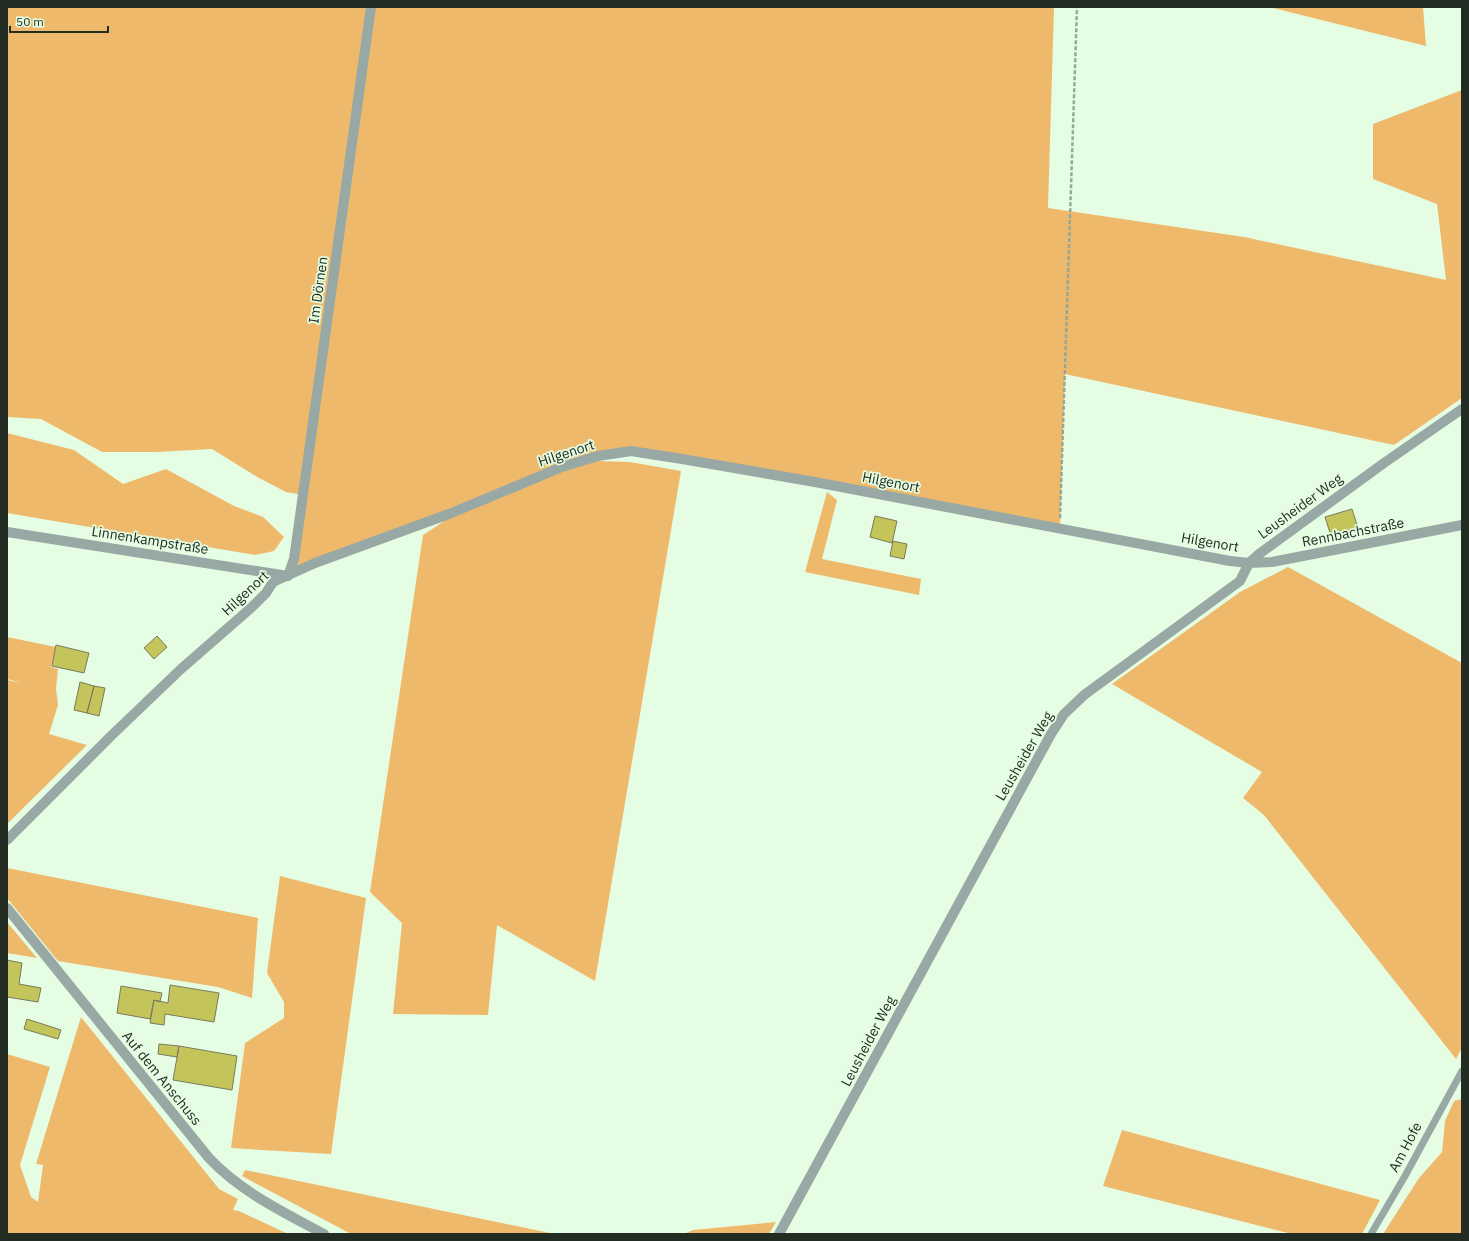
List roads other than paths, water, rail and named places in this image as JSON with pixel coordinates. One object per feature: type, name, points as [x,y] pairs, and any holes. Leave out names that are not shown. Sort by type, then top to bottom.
[{"type":"street","name":"Im Dörnen","points":[[288,576],[294,559],[371,7]]},
{"type":"street","name":"Leusheider Weg","points":[[779,1234],[1051,734],[1064,714],[1084,695],[1240,581],[1250,563],[1259,554],[1313,513],[1462,409]]},
{"type":"street","name":"Hilgenort","points":[[7,840],[175,674],[252,608],[266,593],[273,582],[315,563],[449,514],[562,467],[598,456],[631,451],[815,482],[1250,563]]},
{"type":"street","name":"Rennbachstraße","points":[[1250,563],[1272,562],[1462,525]]},
{"type":"street","name":"Linnenkampstraße","points":[[7,532],[288,576]]},
{"type":"street","name":"Auf dem Anschuss","points":[[7,908],[209,1158],[222,1172],[251,1194],[324,1234]]},
{"type":"lane","name":"Am Hofe","points":[[1371,1234],[1405,1176],[1462,1071]]}]
